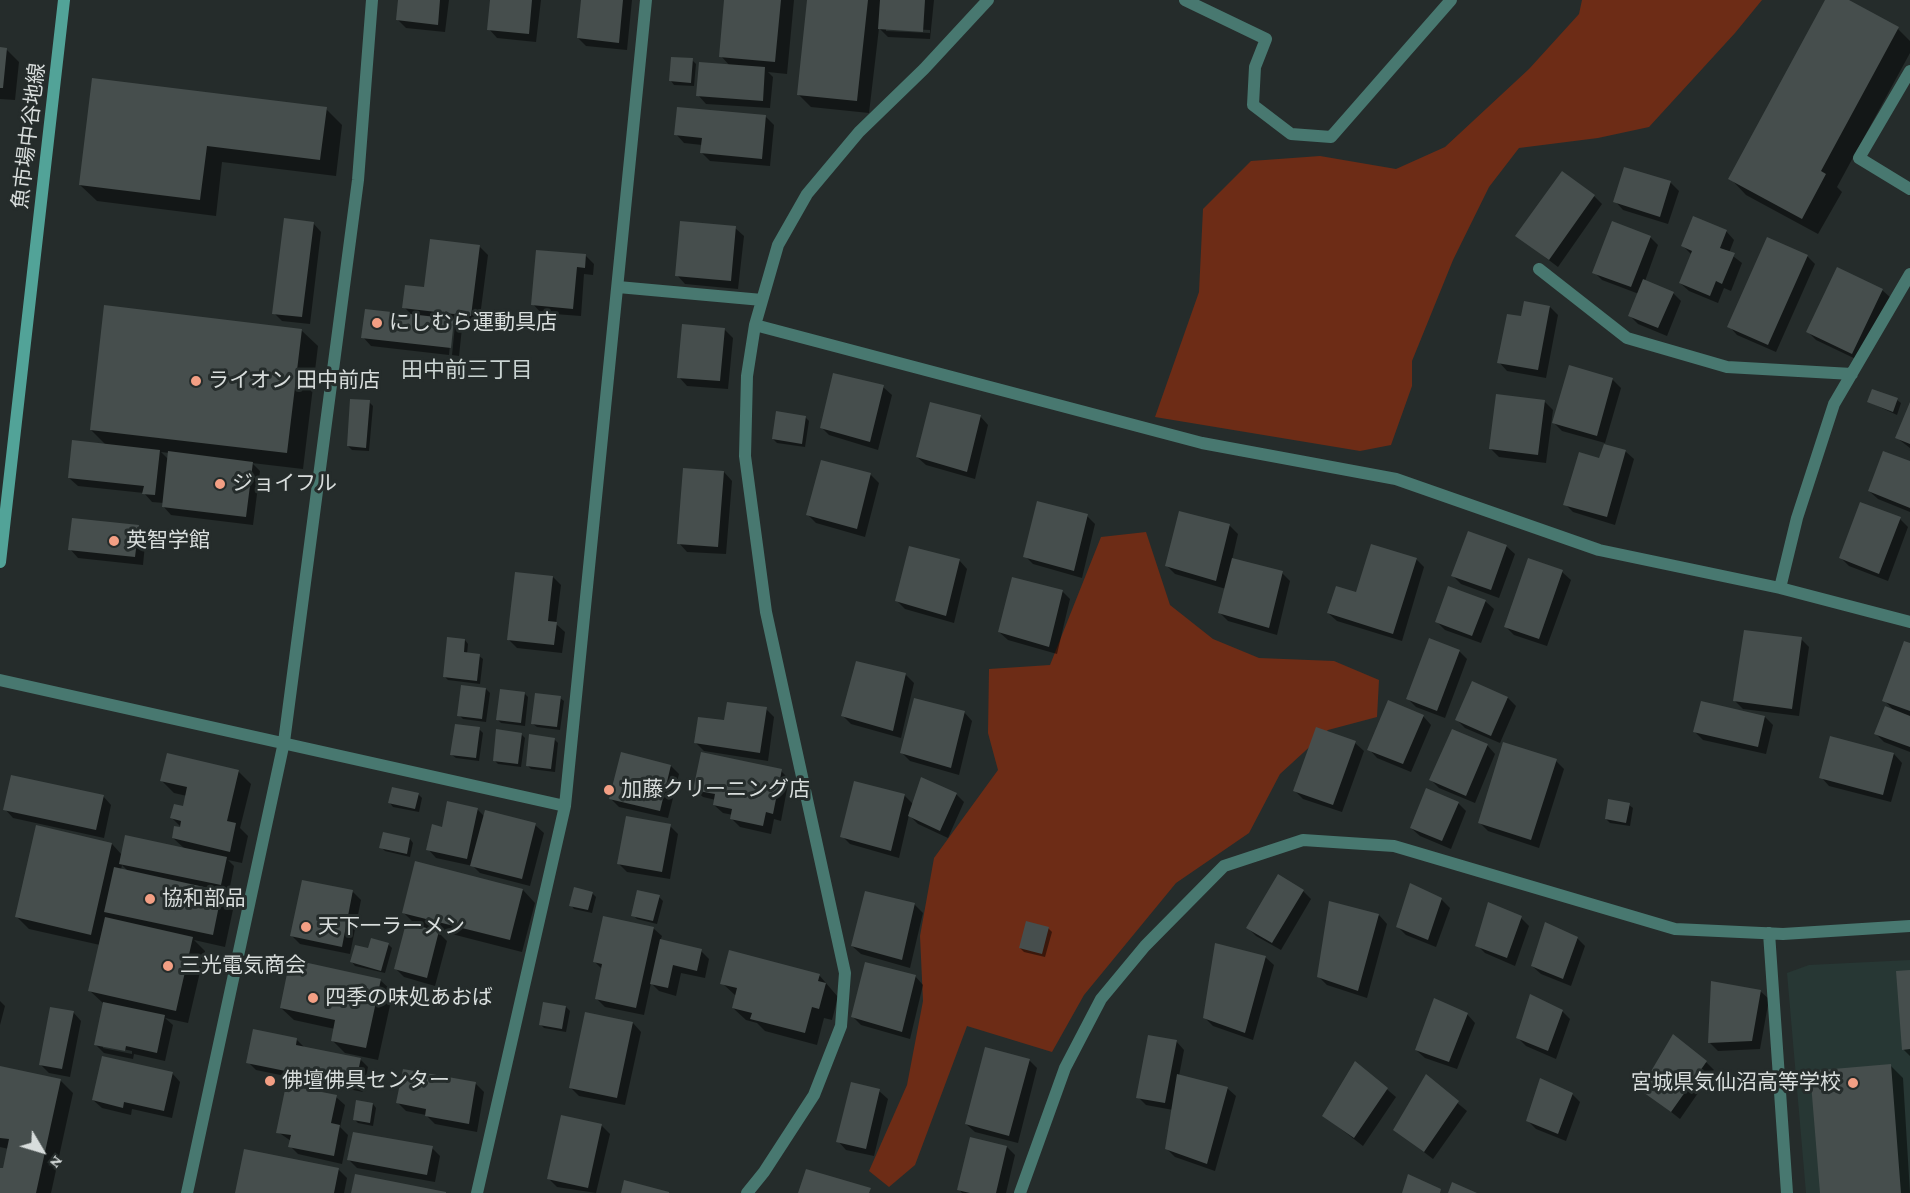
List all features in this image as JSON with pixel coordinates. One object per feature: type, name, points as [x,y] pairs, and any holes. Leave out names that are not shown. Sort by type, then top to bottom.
[{"type":"street","name":"魚市場中谷地線","points":[[0,562],[64,0]]},
{"type":"street","points":[[187,1193],[284,742],[358,180],[372,0]]},
{"type":"street","points":[[477,1193],[565,806],[646,0]]},
{"type":"street","points":[[747,1193],[764,1172],[814,1095],[841,1026],[845,973],[766,612],[745,456],[747,376],[755,325],[778,244],[807,194],[859,132],[924,69],[988,0]]},
{"type":"street","points":[[1185,0],[1266,39],[1255,67],[1253,105],[1292,134],[1331,137],[1451,0]]},
{"type":"street","points":[[1910,71],[1859,158],[1910,189]]},
{"type":"street","points":[[1539,269],[1627,338],[1727,367],[1852,374]]},
{"type":"street","points":[[1780,588],[1797,518],[1834,404],[1910,274]]},
{"type":"street","points":[[618,287],[762,300]]},
{"type":"street","points":[[755,325],[1202,443],[1396,479],[1599,550],[1780,588],[1910,622]]},
{"type":"street","points":[[0,680],[565,806]]},
{"type":"street","points":[[1020,1193],[1065,1068],[1101,999],[1145,946],[1224,866],[1303,840],[1395,846],[1675,929],[1769,933],[1910,926]]},
{"type":"street","points":[[1769,933],[1787,1193]]},
{"type":"shaded area","points":[[1582,0],[1762,0],[1649,127],[1598,138],[1519,148],[1489,187],[1453,260],[1412,361],[1412,386],[1391,445],[1360,451],[1155,417],[1199,292],[1203,209],[1251,161],[1320,156],[1396,169],[1445,147],[1529,69],[1579,14]]},
{"type":"shaded area","points":[[1146,532],[1170,605],[1213,639],[1259,658],[1334,661],[1379,680],[1377,717],[1328,730],[1280,774],[1249,833],[1176,883],[1084,995],[1052,1052],[967,1026],[915,1165],[889,1187],[869,1171],[907,1085],[923,1001],[920,936],[934,858],[998,770],[988,733],[989,669],[1050,665],[1101,537]]},
{"type":"shaded area","name":"宮城県気仙沼高等学校","points":[[1910,960],[1910,1193],[1806,1193],[1787,973],[1809,965]]},
{"type":"building","points":[[398,0],[440,0],[438,25],[396,20]]},
{"type":"building","points":[[490,0],[532,0],[529,34],[487,30]]},
{"type":"building","points":[[581,0],[623,0],[619,43],[577,38]]},
{"type":"building","points":[[724,0],[781,0],[775,62],[719,57]]},
{"type":"building","points":[[807,0],[868,0],[857,101],[797,95]]},
{"type":"building","points":[[880,0],[925,0],[923,32],[878,29]]},
{"type":"building","points":[[1825,0],[1849,0],[1899,27],[1821,171],[1826,174],[1802,219],[1728,179]]},
{"type":"building","points":[[0,47],[7,48],[3,88],[0,88]]},
{"type":"building","points":[[671,57],[693,58],[691,83],[669,81]]},
{"type":"building","points":[[699,62],[765,67],[763,101],[696,96]]},
{"type":"building","points":[[92,78],[327,107],[320,160],[207,146],[200,200],[79,185]]},
{"type":"building","points":[[677,107],[766,115],[762,159],[700,153],[702,138],[674,135]]},
{"type":"building","points":[[1624,167],[1671,181],[1660,217],[1613,202]]},
{"type":"building","points":[[1562,171],[1595,195],[1549,260],[1515,236]]},
{"type":"building","points":[[1693,216],[1727,230],[1720,248],[1735,253],[1722,284],[1716,281],[1710,296],[1679,283],[1692,251],[1681,246]]},
{"type":"building","points":[[284,218],[314,222],[302,317],[272,314]]},
{"type":"building","points":[[680,221],[736,226],[731,281],[675,276]]},
{"type":"building","points":[[1612,221],[1651,236],[1631,287],[1592,273]]},
{"type":"building","points":[[1767,237],[1808,255],[1768,345],[1727,327]]},
{"type":"building","points":[[430,239],[480,245],[471,316],[402,308],[405,285],[424,287]]},
{"type":"building","points":[[536,250],[586,254],[585,268],[577,267],[573,309],[531,305]]},
{"type":"building","points":[[1837,267],[1883,289],[1852,354],[1806,332]]},
{"type":"building","points":[[1643,279],[1674,292],[1658,328],[1628,316]]},
{"type":"building","points":[[1524,301],[1550,306],[1538,370],[1497,363],[1507,314],[1521,316]]},
{"type":"building","points":[[104,305],[302,329],[287,453],[90,430]]},
{"type":"building","points":[[365,309],[454,319],[451,348],[361,338]]},
{"type":"building","points":[[682,324],[725,328],[720,381],[677,378]]},
{"type":"building","points":[[1569,365],[1613,378],[1597,436],[1552,423]]},
{"type":"building","points":[[833,373],[884,385],[870,442],[820,428]]},
{"type":"building","points":[[1872,389],[1898,398],[1893,412],[1867,402]]},
{"type":"building","points":[[1496,394],[1545,400],[1538,455],[1489,449]]},
{"type":"building","points":[[350,399],[370,400],[366,448],[347,446]]},
{"type":"building","points":[[930,402],[981,415],[967,472],[916,457]]},
{"type":"building","points":[[1910,402],[1910,444],[1895,438]]},
{"type":"building","points":[[776,411],[806,416],[802,444],[772,439]]},
{"type":"building","points":[[72,440],[160,450],[155,495],[142,494],[144,486],[68,478]]},
{"type":"building","points":[[1604,444],[1626,450],[1607,517],[1563,505],[1579,452],[1599,458]]},
{"type":"building","points":[[168,451],[253,462],[246,517],[162,507]]},
{"type":"building","points":[[1883,451],[1910,461],[1910,508],[1868,491]]},
{"type":"building","points":[[821,460],[871,473],[857,529],[806,515]]},
{"type":"building","points":[[683,468],[724,471],[718,547],[677,544]]},
{"type":"building","points":[[1037,501],[1088,514],[1074,571],[1023,557]]},
{"type":"building","points":[[1860,502],[1901,517],[1879,574],[1839,558]]},
{"type":"building","points":[[1179,511],[1230,524],[1216,581],[1165,566]]},
{"type":"building","points":[[72,518],[139,525],[135,557],[68,550]]},
{"type":"building","points":[[1468,531],[1507,545],[1491,590],[1451,576]]},
{"type":"building","points":[[1371,544],[1417,558],[1393,634],[1327,613],[1336,586],[1356,592]]},
{"type":"building","points":[[909,546],[960,559],[946,616],[895,601]]},
{"type":"building","points":[[1232,558],[1283,571],[1269,628],[1218,613]]},
{"type":"building","points":[[1528,558],[1563,570],[1539,639],[1504,627]]},
{"type":"building","points":[[515,572],[553,576],[548,621],[557,622],[554,645],[507,640]]},
{"type":"building","points":[[1012,577],[1063,590],[1049,647],[998,632]]},
{"type":"building","points":[[1448,586],[1486,600],[1472,636],[1435,622]]},
{"type":"building","points":[[1744,630],[1802,637],[1792,709],[1733,701]]},
{"type":"building","points":[[447,637],[465,639],[464,652],[480,654],[477,681],[443,677]]},
{"type":"building","points":[[1429,638],[1460,650],[1437,711],[1406,699]]},
{"type":"building","points":[[1904,641],[1910,643],[1910,711],[1882,701]]},
{"type":"building","points":[[856,661],[906,673],[893,731],[841,716]]},
{"type":"building","points":[[1472,681],[1508,697],[1491,736],[1455,720]]},
{"type":"building","points":[[461,685],[486,688],[482,719],[457,716]]},
{"type":"building","points":[[500,689],[525,692],[521,723],[496,720]]},
{"type":"building","points":[[535,693],[561,696],[557,727],[531,724]]},
{"type":"building","points":[[914,698],[965,711],[951,768],[900,753]]},
{"type":"building","points":[[1388,700],[1424,715],[1403,764],[1367,750]]},
{"type":"building","points":[[1701,701],[1765,716],[1758,747],[1693,732]]},
{"type":"building","points":[[727,702],[767,707],[760,753],[694,743],[698,717],[724,720]]},
{"type":"building","points":[[1885,706],[1910,716],[1910,747],[1874,734]]},
{"type":"building","points":[[455,724],[480,727],[476,758],[450,755]]},
{"type":"building","points":[[1316,727],[1356,741],[1333,805],[1293,791]]},
{"type":"building","points":[[496,729],[522,733],[518,764],[493,761]]},
{"type":"building","points":[[1452,729],[1488,744],[1466,796],[1429,780]]},
{"type":"building","points":[[529,734],[555,738],[551,769],[526,766]]},
{"type":"building","points":[[1830,736],[1894,753],[1883,795],[1819,778]]},
{"type":"building","points":[[1503,742],[1557,759],[1531,840],[1478,823]]},
{"type":"building","points":[[621,752],[671,765],[660,811],[609,799]]},
{"type":"building","points":[[701,752],[782,769],[773,814],[766,812],[763,826],[730,819],[732,809],[713,805],[715,794],[693,790]]},
{"type":"building","points":[[167,753],[239,770],[227,821],[236,823],[230,852],[172,838],[174,826],[180,827],[181,821],[170,818],[174,804],[183,806],[187,787],[160,781]]},
{"type":"building","points":[[11,775],[104,795],[96,830],[3,810]]},
{"type":"building","points":[[921,777],[957,793],[940,831],[908,816]]},
{"type":"building","points":[[854,781],[905,794],[891,851],[840,837]]},
{"type":"building","points":[[392,787],[419,793],[415,809],[388,803]]},
{"type":"building","points":[[1426,788],[1459,802],[1442,841],[1410,828]]},
{"type":"building","points":[[1608,799],[1630,803],[1626,823],[1605,819]]},
{"type":"building","points":[[447,801],[478,808],[467,859],[426,850],[432,824],[442,827]]},
{"type":"building","points":[[485,810],[536,823],[522,879],[470,866]]},
{"type":"building","points":[[626,816],[671,824],[662,872],[617,864]]},
{"type":"building","points":[[36,825],[112,843],[91,935],[15,917]]},
{"type":"building","points":[[383,832],[410,838],[407,854],[379,848]]},
{"type":"building","points":[[125,835],[227,857],[221,885],[119,864]]},
{"type":"building","points":[[415,861],[523,889],[510,940],[402,913]]},
{"type":"building","points":[[114,867],[222,891],[213,935],[104,912]]},
{"type":"building","points":[[1278,874],[1304,890],[1272,943],[1246,928]]},
{"type":"building","points":[[302,880],[353,890],[342,947],[290,936]]},
{"type":"building","points":[[1410,883],[1442,898],[1428,940],[1396,927]]},
{"type":"building","points":[[574,887],[593,892],[588,910],[569,906]]},
{"type":"building","points":[[637,890],[660,895],[653,921],[631,916]]},
{"type":"building","points":[[865,891],[915,903],[902,960],[851,946]]},
{"type":"building","points":[[1329,901],[1379,914],[1358,991],[1317,977]]},
{"type":"building","points":[[1488,902],[1522,916],[1507,958],[1475,946]]},
{"type":"building","points":[[603,916],[654,927],[636,1008],[595,999],[602,964],[593,962]]},
{"type":"building","points":[[105,917],[193,937],[176,1011],[88,991]]},
{"type":"building","points":[[1026,921],[1049,927],[1042,954],[1019,948]]},
{"type":"building","points":[[1545,922],[1578,937],[1563,979],[1531,966]]},
{"type":"building","points":[[406,923],[439,931],[427,978],[394,969]]},
{"type":"building","points":[[371,938],[389,943],[381,971],[350,962],[355,945],[368,948]]},
{"type":"building","points":[[660,939],[702,949],[697,971],[673,965],[668,988],[650,984]]},
{"type":"building","points":[[1215,943],[1266,956],[1245,1033],[1203,1018]]},
{"type":"building","points":[[729,950],[820,974],[818,981],[826,983],[819,1009],[812,1007],[805,1033],[750,1019],[752,1013],[732,1008],[737,988],[720,984]]},
{"type":"building","points":[[290,959],[381,979],[366,1048],[331,1041],[335,1020],[280,1008]]},
{"type":"building","points":[[865,962],[916,975],[902,1032],[851,1017]]},
{"type":"building","points":[[1910,970],[1910,1049],[1902,1050],[1896,971]]},
{"type":"building","points":[[1711,981],[1761,990],[1752,1041],[1708,1043]]},
{"type":"building","points":[[1530,994],[1563,1010],[1548,1051],[1516,1038]]},
{"type":"building","points":[[1434,998],[1468,1013],[1449,1062],[1415,1050]]},
{"type":"building","points":[[103,1002],[165,1015],[157,1053],[126,1046],[125,1051],[94,1045]]},
{"type":"building","points":[[543,1002],[566,1006],[562,1029],[539,1025]]},
{"type":"building","points":[[50,1007],[74,1011],[62,1069],[39,1065]]},
{"type":"building","points":[[585,1012],[633,1022],[617,1098],[569,1088]]},
{"type":"building","points":[[253,1029],[297,1038],[296,1045],[361,1058],[355,1085],[246,1063]]},
{"type":"building","points":[[1673,1034],[1707,1061],[1671,1112],[1640,1090]]},
{"type":"building","points":[[1148,1035],[1177,1040],[1165,1103],[1136,1098]]},
{"type":"building","points":[[985,1047],[1030,1059],[1009,1136],[965,1124]]},
{"type":"building","points":[[102,1056],[173,1072],[164,1111],[124,1102],[123,1108],[92,1100]]},
{"type":"building","points":[[1355,1061],[1388,1088],[1354,1138],[1322,1116]]},
{"type":"building","points":[[1891,1064],[1901,1193],[1820,1193],[1810,1071]]},
{"type":"building","points":[[0,1066],[61,1079],[36,1193],[0,1193],[0,1168],[3,1168],[9,1139],[0,1138]]},
{"type":"building","points":[[403,1069],[476,1082],[469,1124],[425,1116],[426,1109],[396,1103]]},
{"type":"building","points":[[1177,1074],[1228,1087],[1207,1164],[1165,1149]]},
{"type":"building","points":[[1426,1074],[1459,1101],[1424,1152],[1393,1130]]},
{"type":"building","points":[[1540,1078],[1573,1093],[1558,1134],[1526,1121]]},
{"type":"building","points":[[851,1082],[880,1089],[866,1149],[836,1142]]},
{"type":"building","points":[[286,1085],[337,1095],[331,1123],[340,1125],[334,1156],[288,1147],[291,1135],[276,1133]]},
{"type":"building","points":[[356,1100],[373,1103],[370,1123],[353,1120]]},
{"type":"building","points":[[561,1115],[602,1124],[588,1188],[547,1179]]},
{"type":"building","points":[[353,1132],[433,1146],[427,1175],[347,1160]]},
{"type":"building","points":[[970,1137],[1007,1146],[996,1193],[970,1193],[957,1190]]},
{"type":"building","points":[[244,1149],[339,1168],[334,1193],[235,1193]]},
{"type":"building","points":[[806,1169],[871,1188],[869,1193],[798,1193]]},
{"type":"building","points":[[355,1174],[446,1192],[446,1193],[351,1193]]},
{"type":"building","points":[[1408,1174],[1441,1189],[1440,1193],[1402,1193]]},
{"type":"building","points":[[624,1180],[669,1192],[669,1193],[621,1193]]},
{"type":"building","points":[[1452,1182],[1477,1193],[1448,1193]]},
{"type":"place","name":"にしむら運動具店","points":[[377,323]]},
{"type":"place","name":"ライオン 田中前店","points":[[196,381]]},
{"type":"place","name":"ジョイフル","points":[[220,484]]},
{"type":"place","name":"英智学館","points":[[114,541]]},
{"type":"place","name":"加藤クリーニング店","points":[[609,790]]},
{"type":"place","name":"協和部品","points":[[150,899]]},
{"type":"place","name":"天下一ラーメン","points":[[306,927]]},
{"type":"place","name":"三光電気商会","points":[[168,966]]},
{"type":"place","name":"四季の味処あおば","points":[[313,998]]},
{"type":"place","name":"佛壇佛具センター","points":[[270,1081]]},
{"type":"place","name":"宮城県気仙沼高等学校","points":[[1853,1083]]},
{"type":"district","name":"田中前三丁目","points":[[467,370]]}]
